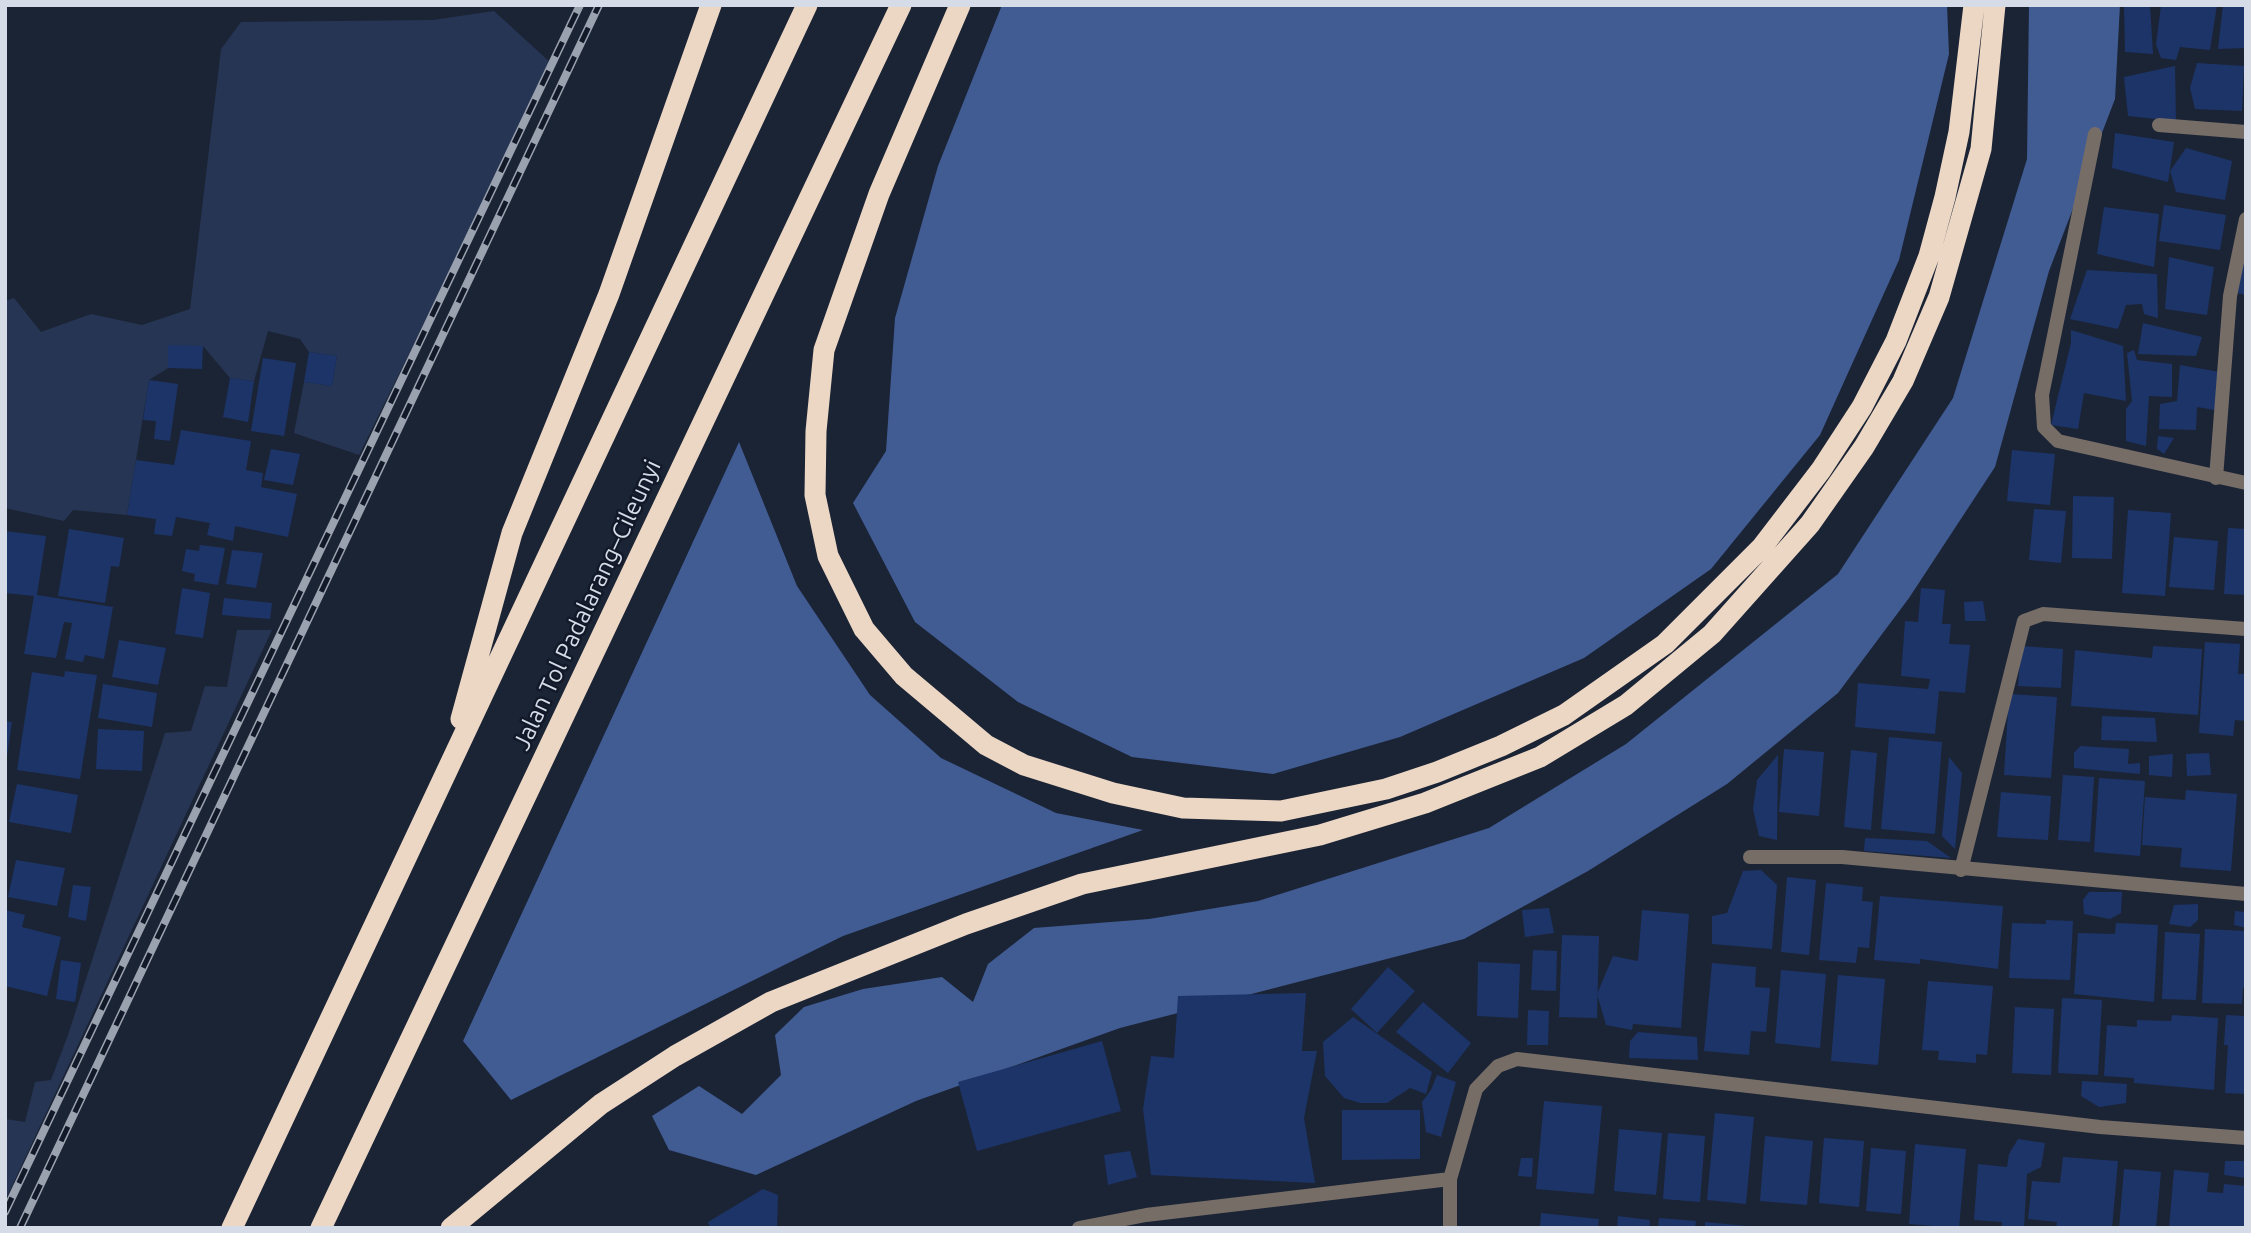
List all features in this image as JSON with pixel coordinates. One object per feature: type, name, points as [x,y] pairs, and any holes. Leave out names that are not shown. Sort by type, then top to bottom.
[{"type":"highway","points":[[445,778],[512,533],[609,294],[711,5]]},
{"type":"highway","points":[[232,1228],[807,5]]},
{"type":"highway","name":"Jalan Tol Padalarang–Cileunyi","points":[[321,1228],[901,5]]},
{"type":"highway","points":[[960,5],[879,194],[824,350],[816,431],[815,495],[828,556],[864,629],[904,676],[986,745],[1024,765],[1113,793],[1183,808],[1281,811],[1386,789],[1437,772],[1501,746],[1564,715],[1665,644],[1762,547],[1821,470],[1862,407],[1896,341],[1929,256],[1945,197],[1959,132],[1974,5]]},
{"type":"highway","points":[[451,1228],[601,1104],[674,1056],[771,1002],[966,924],[1082,884],[1320,835],[1425,803],[1540,757],[1626,705],[1712,634],[1802,533],[1864,447],[1903,381],[1939,297],[1981,149],[1996,29],[1995,5]]},
{"type":"street","points":[[2159,125],[2246,132]]},
{"type":"street","points":[[2095,134],[2042,396],[2044,427],[2058,441],[2246,483]]},
{"type":"street","points":[[2216,478],[2230,296],[2246,219]]},
{"type":"street","points":[[1961,870],[2024,621],[2043,614],[2246,629]]},
{"type":"street","points":[[1750,857],[1842,857],[2246,894]]},
{"type":"street","points":[[1450,1228],[1450,1179],[1476,1089],[1504,1061],[1517,1059],[2100,1127],[2246,1138]]},
{"type":"street","points":[[1079,1228],[1146,1215],[1450,1179]]},
{"type":"shaded area","points":[[1002,5],[1947,5],[1949,54],[1899,260],[1820,435],[1711,569],[1584,658],[1400,737],[1273,774],[1132,757],[1018,702],[915,622],[853,503],[886,451],[895,318],[938,166]]},
{"type":"shaded area","points":[[2029,5],[2120,5],[2115,99],[2049,271],[1995,467],[1909,598],[1838,693],[1727,784],[1588,871],[1464,939],[1120,1028],[916,1101],[756,1175],[669,1150],[652,1116],[699,1086],[742,1114],[781,1075],[775,1035],[804,1007],[863,989],[942,977],[973,1002],[988,964],[1034,928],[1149,919],[1258,901],[1489,828],[1626,744],[1838,574],[1953,398],[2027,159]]},
{"type":"shaded area","points":[[494,11],[552,64],[359,455],[294,433],[304,382],[332,386],[337,356],[309,352],[300,339],[268,331],[254,381],[230,378],[203,346],[168,346],[168,368],[149,380],[127,515],[73,510],[64,521],[5,508],[5,301],[14,298],[41,332],[91,314],[142,325],[190,309],[221,49],[241,22],[433,20]]},
{"type":"shaded area","points":[[739,442],[797,586],[870,695],[941,758],[1056,813],[1143,830],[843,936],[511,1100],[463,1041]]},
{"type":"shaded area","points":[[237,630],[272,630],[5,1201],[5,1119],[25,1122],[35,1082],[51,1080],[68,1035],[165,733],[191,731],[205,686],[227,687]]},
{"type":"building","points":[[2124,5],[2150,5],[2153,54],[2125,52]]},
{"type":"building","points":[[2161,5],[2217,5],[2210,50],[2180,47],[2176,60],[2161,58],[2156,45]]},
{"type":"building","points":[[2223,5],[2246,5],[2246,48],[2218,49]]},
{"type":"building","points":[[2197,63],[2244,66],[2242,111],[2195,109],[2190,88]]},
{"type":"building","points":[[2175,66],[2176,121],[2128,116],[2124,77]]},
{"type":"building","points":[[2115,133],[2174,142],[2168,182],[2112,168]]},
{"type":"building","points":[[2186,148],[2232,161],[2225,200],[2176,192],[2170,171]]},
{"type":"building","points":[[2164,205],[2226,215],[2220,250],[2159,241]]},
{"type":"building","points":[[2104,207],[2159,214],[2154,267],[2097,254]]},
{"type":"building","points":[[2246,247],[2246,295],[2237,293]]},
{"type":"building","points":[[2169,257],[2214,267],[2207,315],[2165,309]]},
{"type":"building","points":[[2087,270],[2157,274],[2158,318],[2144,314],[2142,304],[2126,305],[2118,329],[2070,319]]},
{"type":"building","points":[[2143,323],[2202,337],[2196,356],[2138,354]]},
{"type":"building","points":[[2071,330],[2123,346],[2126,401],[2084,393],[2078,429],[2051,425],[2071,343]]},
{"type":"building","points":[[168,345],[203,346],[202,369],[168,368]]},
{"type":"building","points":[[2134,350],[2137,360],[2172,364],[2172,397],[2149,396],[2146,446],[2126,441],[2126,409],[2132,401],[2127,353]]},
{"type":"building","points":[[309,352],[337,356],[332,386],[304,382]]},
{"type":"building","points":[[263,358],[296,363],[284,436],[251,431]]},
{"type":"building","points":[[2180,365],[2220,372],[2220,411],[2197,407],[2196,430],[2159,429],[2160,404],[2177,401]]},
{"type":"building","points":[[230,378],[254,381],[248,422],[223,417]]},
{"type":"building","points":[[149,380],[178,384],[170,441],[154,439],[156,421],[143,420]]},
{"type":"building","points":[[181,430],[251,441],[246,470],[263,473],[261,487],[297,494],[288,537],[235,526],[233,541],[207,535],[210,523],[176,517],[172,536],[154,534],[156,519],[127,515],[136,460],[174,465]]},
{"type":"building","points":[[2158,436],[2174,438],[2164,454],[2157,449]]},
{"type":"building","points":[[271,449],[300,454],[293,485],[264,480]]},
{"type":"building","points":[[2012,450],[2055,454],[2050,505],[2007,501]]},
{"type":"building","points":[[2073,496],[2114,497],[2112,559],[2072,558]]},
{"type":"building","points":[[2034,509],[2066,511],[2061,563],[2029,560]]},
{"type":"building","points":[[2128,510],[2171,513],[2165,596],[2122,593]]},
{"type":"building","points":[[2228,528],[2246,529],[2246,595],[2224,594]]},
{"type":"building","points":[[69,529],[124,538],[119,567],[111,566],[105,603],[58,596]]},
{"type":"building","points":[[5,531],[46,536],[37,595],[113,607],[104,659],[85,655],[83,662],[65,659],[72,623],[64,622],[56,658],[24,654],[34,596],[5,593]]},
{"type":"building","points":[[2174,537],[2218,541],[2214,590],[2169,587]]},
{"type":"building","points":[[200,545],[225,548],[218,585],[194,581],[195,574],[182,571],[186,549],[199,551]]},
{"type":"building","points":[[232,550],[263,553],[256,588],[226,584]]},
{"type":"building","points":[[182,588],[210,593],[203,638],[175,634]]},
{"type":"building","points":[[1921,588],[1945,590],[1942,624],[1951,624],[1949,644],[1970,645],[1965,693],[1939,691],[1935,734],[1855,727],[1858,683],[1928,689],[1930,679],[1901,676],[1905,621],[1918,622]]},
{"type":"building","points":[[224,598],[272,603],[270,619],[222,615]]},
{"type":"building","points":[[1983,601],[1986,621],[1965,621],[1964,602]]},
{"type":"building","points":[[119,640],[166,648],[158,685],[112,677]]},
{"type":"building","points":[[2205,642],[2240,644],[2238,674],[2246,674],[2246,721],[2235,720],[2233,736],[2199,733]]},
{"type":"building","points":[[2021,646],[2063,649],[2061,688],[2018,686]]},
{"type":"building","points":[[2153,646],[2202,649],[2198,715],[2071,706],[2075,650],[2152,658]]},
{"type":"building","points":[[65,671],[97,675],[80,779],[17,770],[32,672],[64,677]]},
{"type":"building","points":[[103,684],[157,693],[152,727],[98,718]]},
{"type":"building","points":[[2009,694],[2057,697],[2051,778],[2004,775]]},
{"type":"building","points":[[2102,716],[2155,718],[2157,742],[2101,740]]},
{"type":"building","points":[[5,721],[12,722],[7,756],[5,756]]},
{"type":"building","points":[[98,729],[144,731],[142,771],[96,769]]},
{"type":"building","points":[[1889,737],[1942,742],[1935,834],[1881,829]]},
{"type":"building","points":[[2080,746],[2129,749],[2128,764],[2140,763],[2140,774],[2074,768],[2074,753]]},
{"type":"building","points":[[1784,749],[1824,752],[1819,816],[1779,812]]},
{"type":"building","points":[[1851,750],[1877,753],[1871,830],[1844,827]]},
{"type":"building","points":[[2209,753],[2211,775],[2187,776],[2186,754]]},
{"type":"building","points":[[2173,754],[2172,777],[2149,775],[2149,756]]},
{"type":"building","points":[[1778,755],[1777,840],[1759,836],[1753,809],[1757,780]]},
{"type":"building","points":[[1949,757],[1962,773],[1955,849],[1942,836]]},
{"type":"building","points":[[2063,775],[2094,777],[2090,842],[2058,840]]},
{"type":"building","points":[[2099,778],[2145,781],[2140,856],[2094,852]]},
{"type":"building","points":[[17,784],[78,795],[71,833],[9,822]]},
{"type":"building","points":[[2186,790],[2237,794],[2231,871],[2180,867],[2182,848],[2142,845],[2145,797],[2185,800]]},
{"type":"building","points":[[2001,792],[2051,796],[2048,840],[1997,837]]},
{"type":"building","points":[[1865,838],[1927,841],[1951,858],[1864,851]]},
{"type":"building","points":[[16,860],[65,868],[57,906],[8,897]]},
{"type":"building","points":[[1761,870],[1777,885],[1772,949],[1712,944],[1712,916],[1727,913],[1743,871]]},
{"type":"building","points":[[1787,877],[1816,880],[1809,955],[1781,952]]},
{"type":"building","points":[[1826,883],[1863,887],[1862,901],[1873,902],[1869,948],[1858,947],[1856,963],[1819,960]]},
{"type":"building","points":[[73,885],[91,887],[86,921],[68,917]]},
{"type":"building","points":[[2089,892],[2122,892],[2121,913],[2110,919],[2084,914],[2083,900]]},
{"type":"building","points":[[1880,896],[2003,906],[1998,969],[1920,959],[1920,964],[1874,960]]},
{"type":"building","points":[[2198,904],[2198,920],[2190,927],[2169,924],[2174,905]]},
{"type":"building","points":[[1549,908],[1554,933],[1525,937],[1522,910]]},
{"type":"building","points":[[5,910],[25,915],[22,927],[61,937],[47,996],[5,986]]},
{"type":"building","points":[[1642,910],[1689,914],[1681,1028],[1633,1024],[1632,1030],[1606,1025],[1597,994],[1613,956],[1638,961]]},
{"type":"building","points":[[2235,911],[2246,912],[2246,928],[2234,925]]},
{"type":"building","points":[[2046,920],[2073,921],[2070,980],[2009,978],[2012,923],[2046,924]]},
{"type":"building","points":[[2116,923],[2158,925],[2154,1002],[2074,994],[2078,933],[2115,934]]},
{"type":"building","points":[[2205,929],[2245,931],[2246,988],[2243,988],[2242,1004],[2202,1003]]},
{"type":"building","points":[[2165,932],[2200,934],[2196,1000],[2162,999]]},
{"type":"building","points":[[1562,935],[1599,936],[1597,1018],[1559,1017]]},
{"type":"building","points":[[1533,950],[1557,951],[1556,991],[1531,990]]},
{"type":"building","points":[[61,960],[81,963],[75,1002],[56,999]]},
{"type":"building","points":[[1478,962],[1520,964],[1518,1018],[1477,1016]]},
{"type":"building","points":[[1712,963],[1756,967],[1755,987],[1770,988],[1766,1032],[1751,1031],[1749,1055],[1704,1051]]},
{"type":"building","points":[[1388,967],[1415,991],[1377,1033],[1351,1009]]},
{"type":"building","points":[[1781,970],[1826,974],[1820,1048],[1775,1043]]},
{"type":"building","points":[[1838,975],[1885,979],[1878,1065],[1831,1061]]},
{"type":"building","points":[[1928,981],[1993,986],[1987,1055],[1976,1054],[1976,1063],[1938,1060],[1939,1051],[1922,1050]]},
{"type":"building","points":[[1306,993],[1302,1051],[1317,1051],[1304,1118],[1315,1183],[1151,1175],[1143,1109],[1151,1056],[1174,1058],[1178,996]]},
{"type":"building","points":[[2062,998],[2102,1000],[2098,1075],[2058,1073]]},
{"type":"building","points":[[1423,1002],[1471,1043],[1448,1073],[1396,1032]]},
{"type":"building","points":[[2015,1007],[2054,1009],[2051,1075],[2012,1073]]},
{"type":"building","points":[[1528,1010],[1549,1011],[1548,1045],[1527,1045]]},
{"type":"building","points":[[2172,1015],[2218,1018],[2214,1090],[2134,1083],[2134,1078],[2104,1076],[2107,1025],[2137,1027],[2137,1020],[2171,1021]]},
{"type":"building","points":[[2226,1015],[2246,1016],[2246,1094],[2225,1093],[2228,1045],[2224,1045]]},
{"type":"building","points":[[1353,1017],[1432,1072],[1426,1094],[1410,1088],[1387,1103],[1360,1103],[1344,1098],[1325,1076],[1323,1042]]},
{"type":"building","points":[[1638,1032],[1697,1037],[1698,1060],[1629,1058],[1630,1041]]},
{"type":"building","points":[[1102,1041],[1121,1111],[977,1151],[958,1082]]},
{"type":"building","points":[[1437,1075],[1456,1082],[1441,1137],[1426,1132],[1422,1102]]},
{"type":"building","points":[[2082,1081],[2127,1084],[2126,1103],[2099,1107],[2081,1096]]},
{"type":"building","points":[[1544,1101],[1602,1106],[1594,1194],[1536,1189]]},
{"type":"building","points":[[1342,1110],[1420,1110],[1420,1159],[1342,1160]]},
{"type":"building","points":[[1715,1113],[1754,1117],[1746,1204],[1707,1200]]},
{"type":"building","points":[[1619,1129],[1662,1133],[1656,1195],[1614,1191]]},
{"type":"building","points":[[1668,1133],[1705,1136],[1700,1202],[1663,1199]]},
{"type":"building","points":[[1765,1136],[1813,1141],[1807,1205],[1760,1201]]},
{"type":"building","points":[[1824,1138],[1864,1141],[1859,1207],[1819,1203]]},
{"type":"building","points":[[2018,1139],[2045,1143],[2041,1167],[2027,1174],[2024,1228],[2002,1228],[2002,1222],[1974,1220],[1978,1164],[2007,1167],[2009,1154]]},
{"type":"building","points":[[1915,1144],[1966,1149],[1959,1228],[1909,1224]]},
{"type":"building","points":[[1871,1148],[1906,1151],[1901,1214],[1866,1211]]},
{"type":"building","points":[[1130,1151],[1137,1177],[1108,1185],[1104,1155]]},
{"type":"building","points":[[2063,1157],[2118,1161],[2112,1228],[2056,1228],[2057,1222],[2028,1219],[2032,1181],[2060,1183]]},
{"type":"building","points":[[1521,1158],[1533,1158],[1532,1177],[1518,1176]]},
{"type":"building","points":[[2225,1161],[2246,1161],[2246,1178],[2224,1175]]},
{"type":"building","points":[[2124,1169],[2161,1172],[2156,1228],[2119,1228]]},
{"type":"building","points":[[2174,1170],[2209,1173],[2207,1192],[2223,1193],[2224,1184],[2246,1186],[2246,1228],[2169,1228]]},
{"type":"building","points":[[763,1189],[778,1195],[777,1228],[710,1228],[708,1222]]},
{"type":"building","points":[[1541,1213],[1599,1219],[1598,1228],[1540,1228]]},
{"type":"building","points":[[1618,1216],[1650,1220],[1649,1228],[1617,1228]]},
{"type":"building","points":[[1659,1218],[1696,1221],[1695,1228],[1658,1228]]},
{"type":"building","points":[[1705,1222],[1747,1226],[1747,1228],[1705,1228]]},
{"type":"railway","points":[[5,1212],[580,5]]},
{"type":"railway","points":[[20,1228],[599,5]]}]
